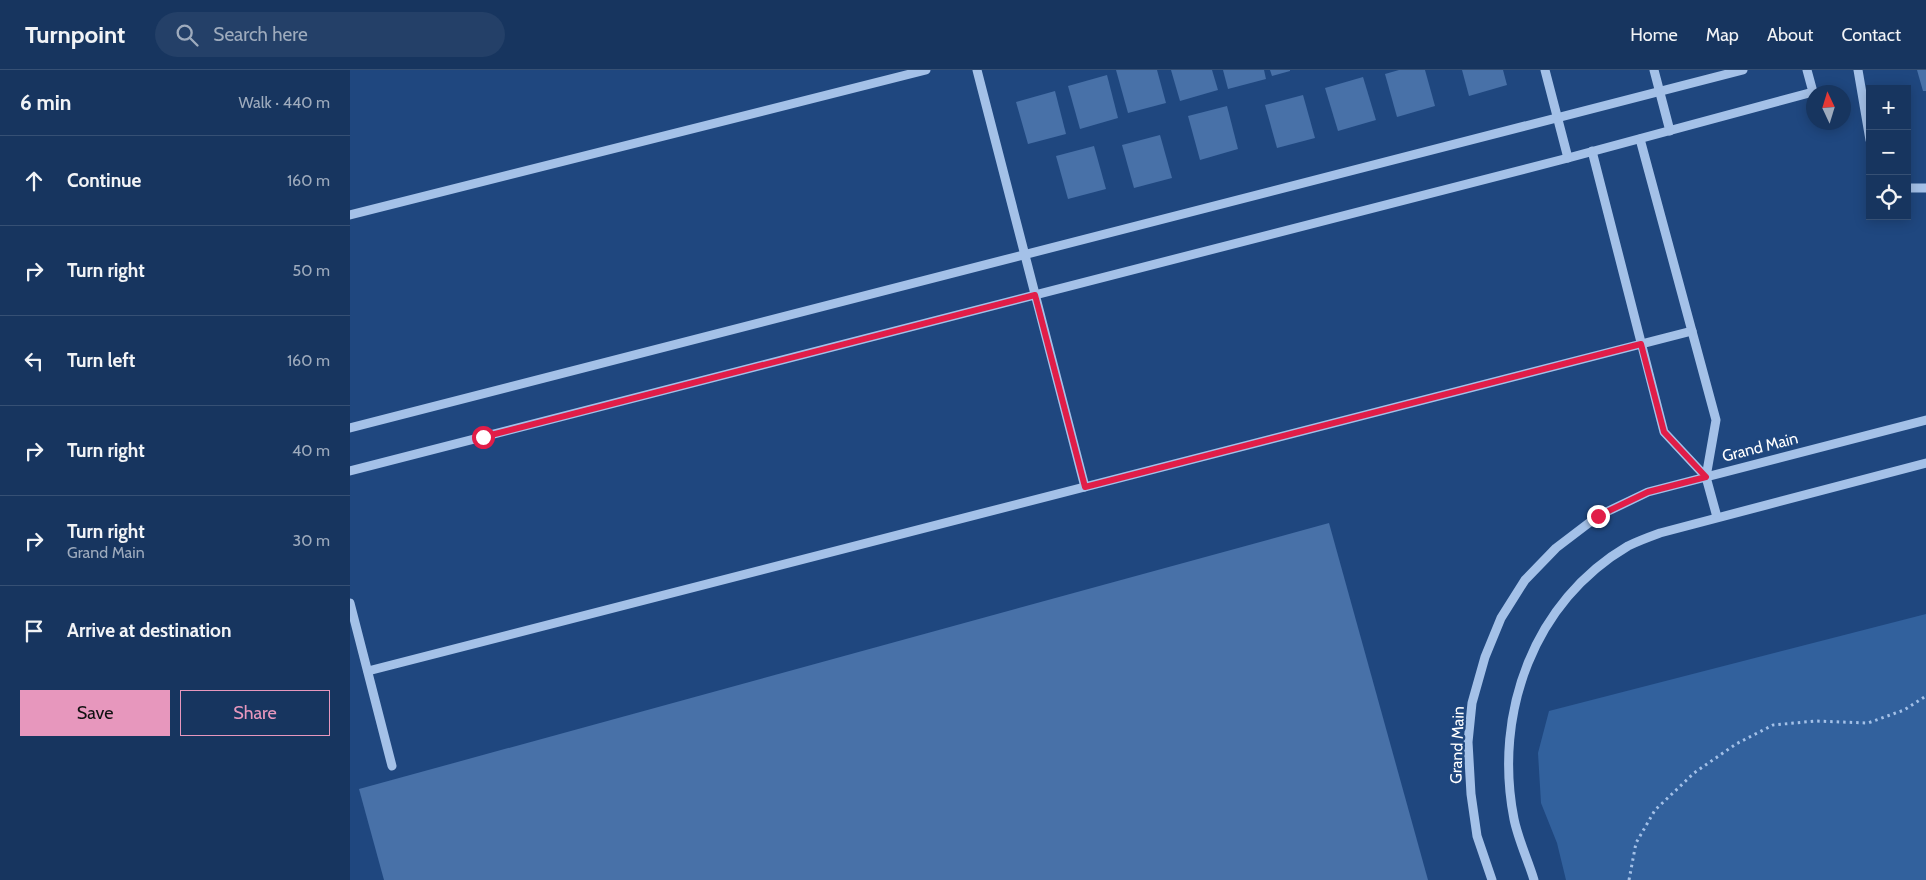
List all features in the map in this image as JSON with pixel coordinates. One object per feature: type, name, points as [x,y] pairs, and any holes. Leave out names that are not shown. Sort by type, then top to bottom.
[{"type":"street","points":[[350,215],[926,70]]},
{"type":"street","points":[[977,70],[1085,487]]},
{"type":"street","points":[[1544,70],[1568,158]]},
{"type":"street","points":[[1654,70],[1670,131]]},
{"type":"street","points":[[350,428],[1744,70]]},
{"type":"street","points":[[1807,70],[1811,85]]},
{"type":"street","points":[[1858,70],[1868,130]]},
{"type":"street","points":[[350,471],[1592,152],[1806,94]]},
{"type":"street","points":[[1640,139],[1716,420],[1706,477],[1717,517]]},
{"type":"street","points":[[1592,152],[1664,432],[1706,477]]},
{"type":"street","points":[[1911,188],[1926,188]]},
{"type":"street","points":[[368,671],[1692,331]]},
{"type":"street","name":"Grand Main","points":[[1492,880],[1477,836],[1470,794],[1468,742],[1472,703],[1485,657],[1501,618],[1525,580],[1556,548],[1598,516],[1648,492],[1926,420]]},
{"type":"street","points":[[1534,880],[1514,819],[1510,780],[1510,735],[1514,700],[1526,666],[1542,632],[1564,600],[1597,568],[1629,546],[1660,532],[1926,463]]},
{"type":"street","points":[[350,603],[392,766]]},
{"type":"path","points":[[1629,880],[1636,842],[1655,810],[1694,773],[1736,744],[1773,726],[1815,721],[1868,723],[1904,710],[1926,696]]},
{"type":"shaded area","points":[[1926,614],[1926,880],[1566,880],[1557,843],[1541,803],[1538,753],[1549,711]]},
{"type":"building","points":[[1116,70],[1157,70],[1166,103],[1128,113]]},
{"type":"building","points":[[1171,70],[1212,70],[1218,90],[1180,101]]},
{"type":"building","points":[[1223,70],[1264,70],[1266,79],[1228,89]]},
{"type":"building","points":[[1270,70],[1290,70],[1290,71],[1272,76]]},
{"type":"building","points":[[1399,70],[1425,70],[1435,106],[1397,117],[1385,74]]},
{"type":"building","points":[[1462,70],[1503,70],[1507,85],[1469,96]]},
{"type":"building","points":[[1917,70],[1926,70],[1926,91],[1923,91]]},
{"type":"building","points":[[1107,75],[1118,118],[1080,129],[1068,86]]},
{"type":"building","points":[[1363,77],[1376,120],[1338,131],[1325,88]]},
{"type":"building","points":[[1055,91],[1066,134],[1028,144],[1016,102]]},
{"type":"building","points":[[1303,95],[1315,138],[1277,148],[1265,105]]},
{"type":"building","points":[[1227,106],[1238,149],[1200,160],[1188,116]]},
{"type":"building","points":[[1160,135],[1172,178],[1134,188],[1122,145]]},
{"type":"building","points":[[1094,146],[1106,189],[1068,199],[1056,156]]},
{"type":"building","points":[[1329,523],[1428,880],[384,880],[359,789]]},
{"type":"route","points":[[483,437],[1035,295],[1085,487],[1641,344],[1664,432],[1706,477],[1648,492],[1598,516]]}]
